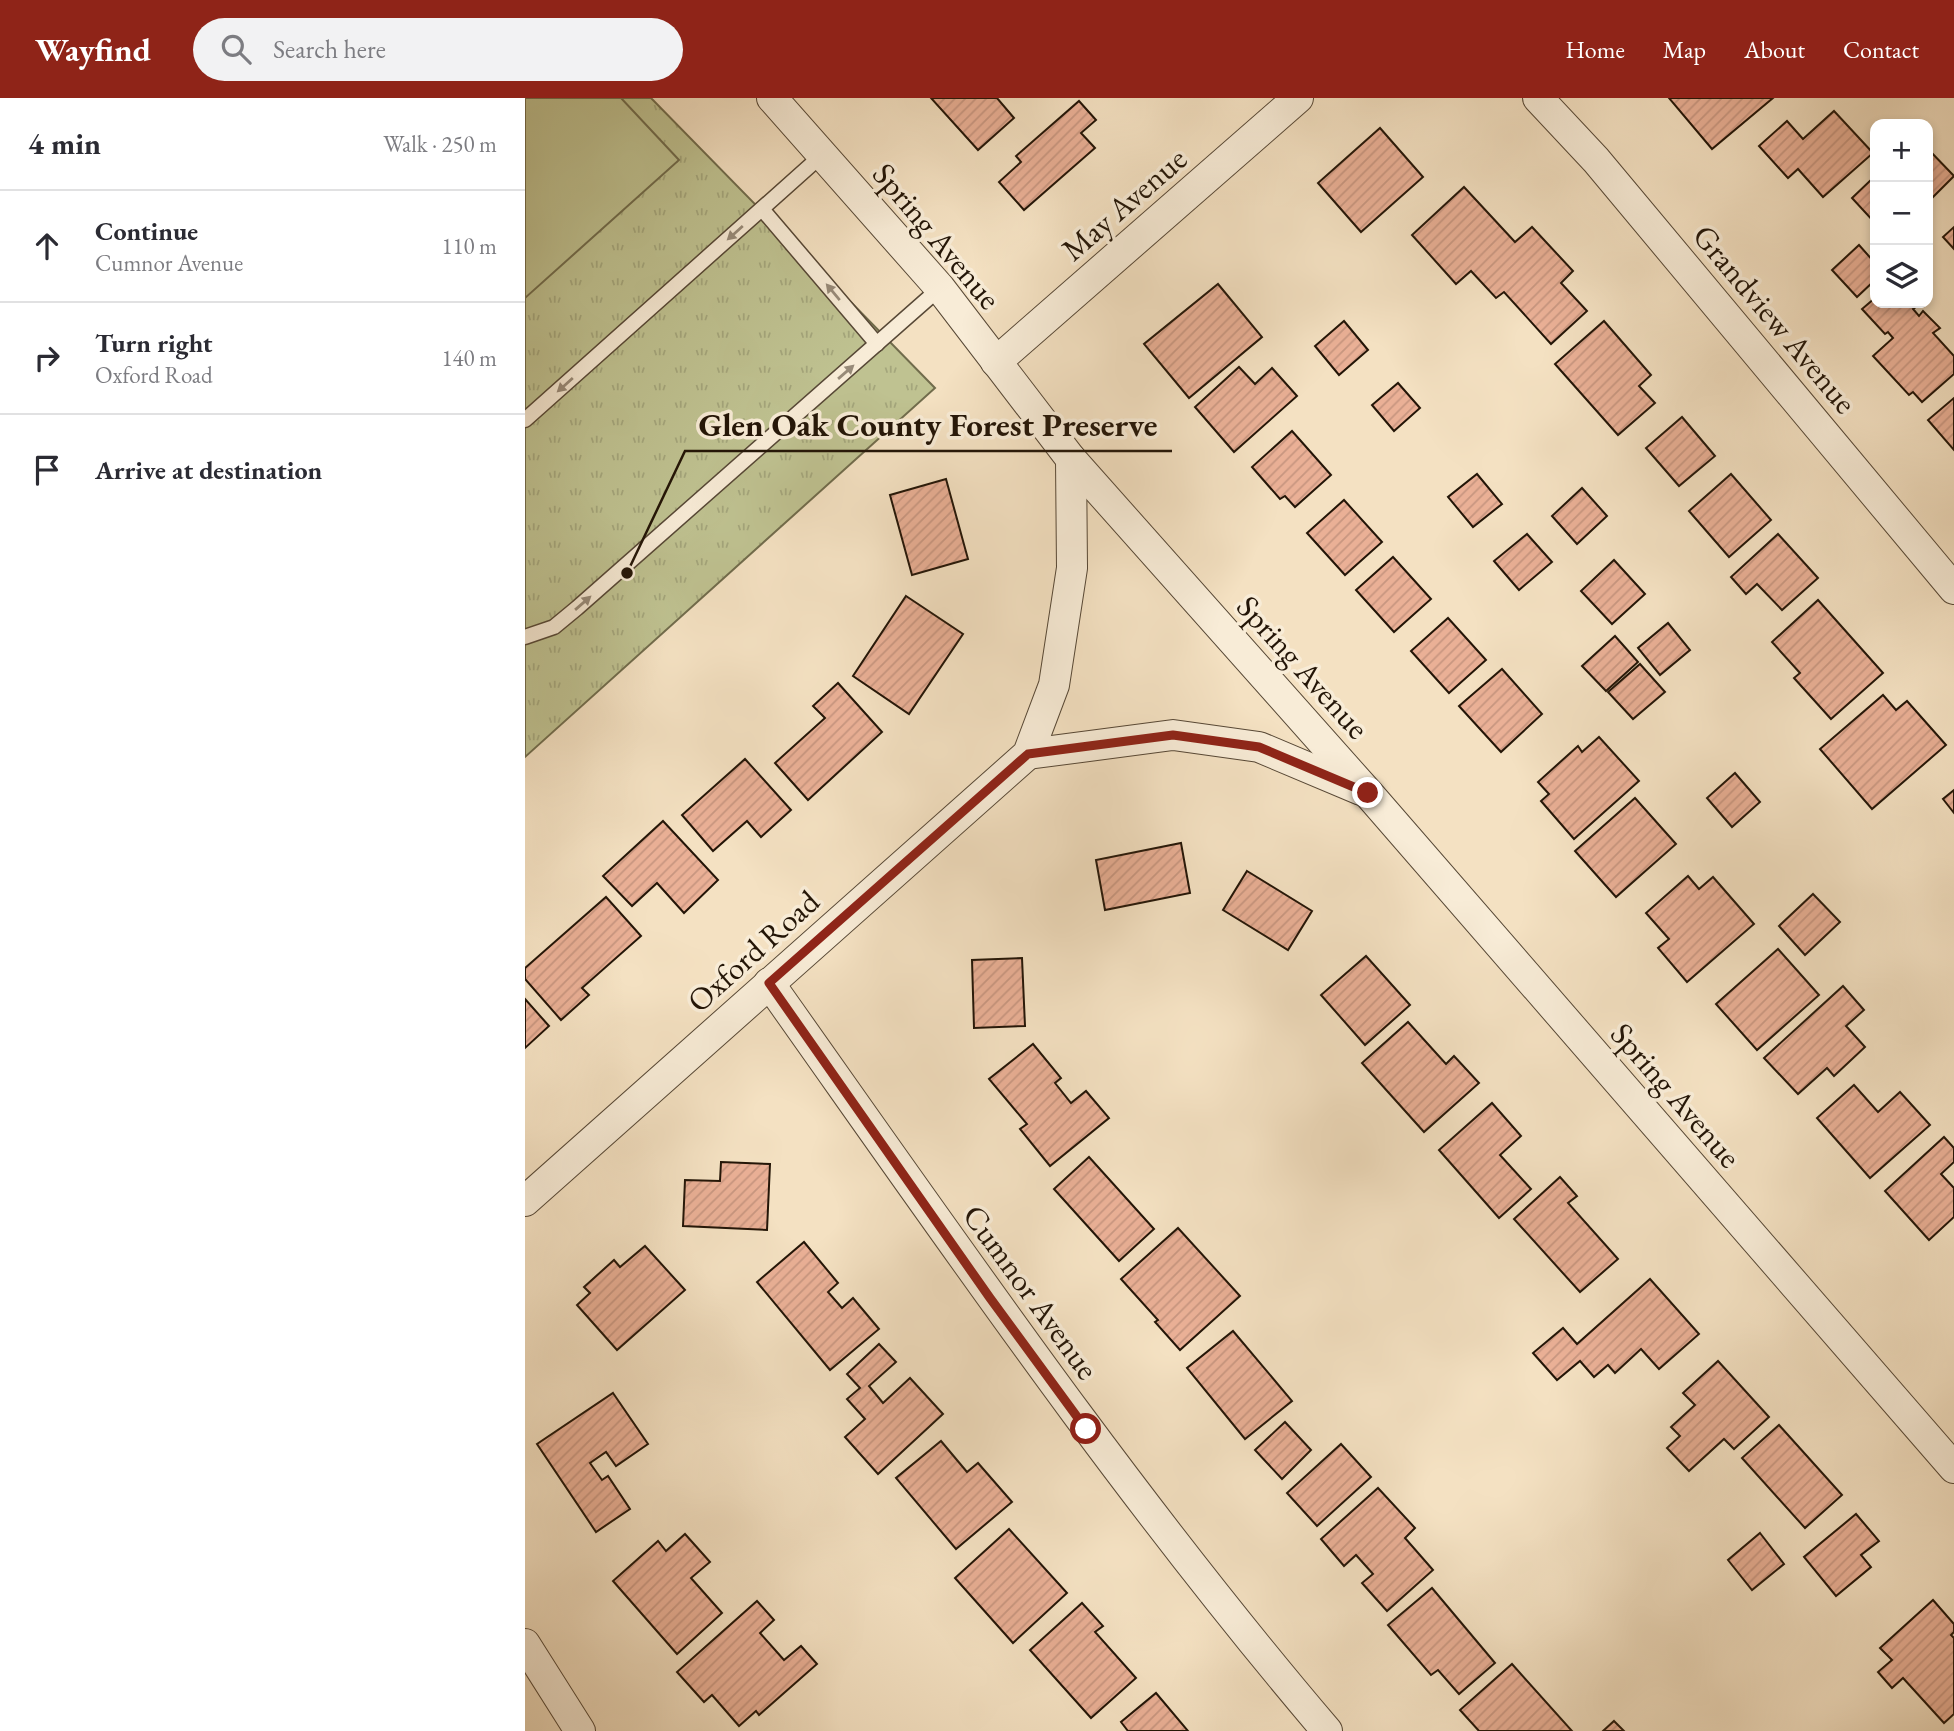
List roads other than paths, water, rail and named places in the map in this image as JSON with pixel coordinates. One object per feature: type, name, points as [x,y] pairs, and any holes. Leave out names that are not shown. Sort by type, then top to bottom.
[{"type":"street","name":"Spring Avenue","points":[[772,98],[940,288],[1071,459],[1368,793],[1954,1468]]},
{"type":"street","name":"May Avenue","points":[[996,362],[1298,98]]},
{"type":"street","name":"Grandview Avenue","points":[[1538,98],[1605,171],[1954,589]]},
{"type":"street","name":"Oxford Road","points":[[525,1201],[1028,754],[1054,685],[1072,568],[1071,459]]},
{"type":"street","points":[[1028,754],[1173,735],[1259,747],[1368,793]]},
{"type":"street","name":"Cumnor Avenue","points":[[769,983],[990,1298],[1086,1429],[1188,1562],[1327,1731]]},
{"type":"street","points":[[525,1644],[580,1731]]},
{"type":"lane","points":[[525,420],[822,155]]},
{"type":"lane","points":[[762,209],[877,344]]},
{"type":"lane","points":[[525,637],[554,626],[577,608],[940,288]]},
{"type":"place","name":"Glen Oak County Forest Preserve","points":[[627,573]]}]
